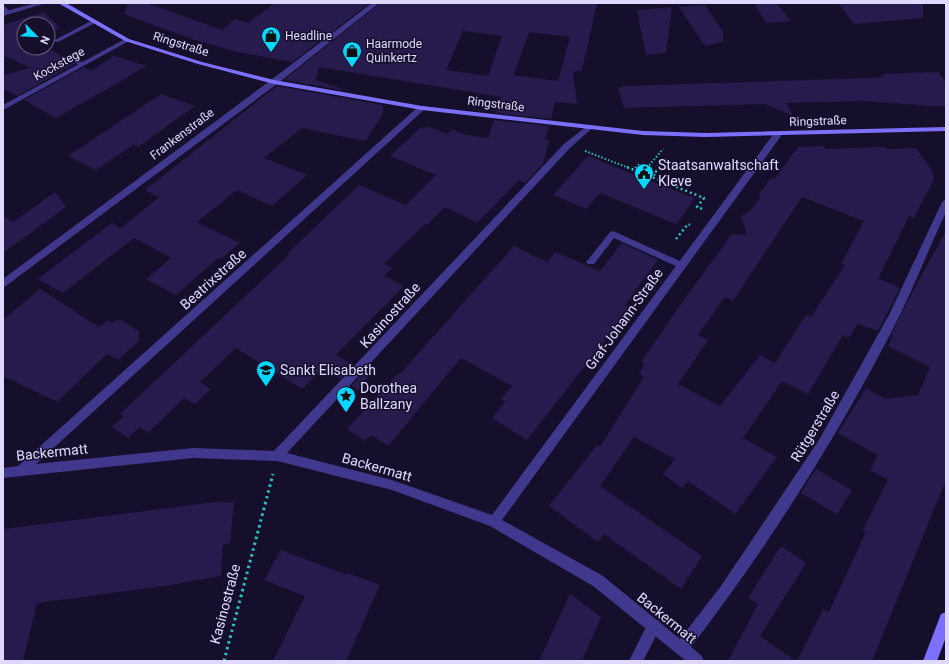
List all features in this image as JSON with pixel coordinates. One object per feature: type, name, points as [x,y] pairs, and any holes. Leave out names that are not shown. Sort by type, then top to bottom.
[{"type":"main road","name":"Ringstraße","points":[[61,3],[127,40],[200,63],[274,82],[422,108],[587,128],[676,134],[778,134],[946,129]]},
{"type":"main road","points":[[930,661],[946,619]]},
{"type":"street","points":[[3,7],[5,14],[43,3]]},
{"type":"street","name":"Frankenstraße","points":[[3,284],[274,82],[376,3]]},
{"type":"street","points":[[56,41],[93,22]]},
{"type":"street","name":"Kockstege","points":[[3,108],[127,40]]},
{"type":"street","points":[[79,52],[70,58],[81,64]]},
{"type":"street","name":"Beatrixstraße","points":[[22,470],[422,108]]},
{"type":"street","name":"Kasinostraße","points":[[277,456],[567,146],[587,128]]},
{"type":"street","name":"Graf-Johann-Straße","points":[[494,522],[778,134]]},
{"type":"street","name":"Rütgerstraße","points":[[682,648],[726,591],[824,444],[894,316],[946,202]]},
{"type":"street","points":[[591,262],[613,234],[681,265]]},
{"type":"street","name":"Backermatt","points":[[3,473],[193,453],[277,456],[392,485],[494,522],[598,581],[697,661]]},
{"type":"street","points":[[636,661],[654,626]]},
{"type":"path","points":[[641,176],[676,134]]},
{"type":"path","points":[[567,146],[583,153],[585,150],[634,170],[638,164],[657,172],[652,177],[704,198],[698,205]]},
{"type":"path","name":"Kasinostraße","points":[[224,661],[277,456]]},
{"type":"building","points":[[128,3],[147,3],[222,30],[235,19],[248,23],[275,3],[370,3],[292,62],[237,52],[189,38],[124,14]]},
{"type":"building","points":[[380,3],[597,3],[582,70],[573,72],[577,104],[555,102],[551,119],[496,113],[501,97],[319,67],[316,80],[348,91],[284,80]],"holes":[[[463,31],[502,36],[488,76],[446,70]],[[529,32],[570,37],[558,81],[514,75]]]},
{"type":"building","points":[[754,3],[776,3],[791,21],[766,23]]},
{"type":"building","points":[[838,3],[923,3],[923,18],[854,24]]},
{"type":"building","points":[[705,5],[723,32],[723,42],[705,46],[679,7]]},
{"type":"building","points":[[672,7],[666,53],[646,55],[637,10]]},
{"type":"building","points":[[44,12],[48,16],[31,16]]},
{"type":"building","points":[[16,21],[16,56],[56,56],[56,53],[75,64],[17,96],[3,88],[3,75],[30,68],[3,55],[3,25]]},
{"type":"building","points":[[56,24],[60,28],[56,30]]},
{"type":"building","points":[[114,56],[147,66],[56,118],[24,100],[84,67],[91,71]]},
{"type":"building","points":[[938,72],[946,82],[946,106],[925,106],[868,101],[786,103],[793,116],[765,104],[624,108],[618,88],[625,86],[868,78],[884,77],[882,74]]},
{"type":"building","points":[[277,86],[383,105],[383,114],[365,141],[302,128],[264,158],[307,175],[272,206],[237,190],[197,222],[240,243],[221,259],[218,258],[176,295],[146,279],[171,258],[134,238],[63,293],[38,279],[112,223],[121,228],[159,197],[145,190]]},
{"type":"building","points":[[161,94],[195,106],[138,147],[133,145],[96,170],[68,156]]},
{"type":"building","points":[[494,120],[549,126],[545,139],[549,140],[543,164],[525,183],[519,180],[477,223],[445,207],[427,225],[425,224],[384,264],[392,268],[384,276],[404,286],[336,355],[353,365],[340,379],[322,369],[302,389],[236,348],[200,382],[211,389],[195,404],[184,398],[148,433],[140,427],[128,438],[112,427],[124,416],[120,414],[290,254],[288,253],[359,185],[406,205],[436,175],[390,156],[420,128],[429,127],[448,134],[452,129],[466,135],[488,138]]},
{"type":"building","points":[[824,146],[825,149],[885,147],[887,149],[916,148],[934,174],[934,179],[914,218],[909,216],[878,278],[900,288],[878,331],[857,324],[849,338],[843,335],[808,394],[782,381],[743,438],[777,457],[735,514],[688,481],[682,488],[663,474],[675,459],[634,437],[600,486],[702,556],[681,589],[604,534],[598,542],[549,506],[597,445],[600,447],[644,377],[639,374],[645,364],[641,362],[732,234],[747,235],[741,216],[748,213],[761,197],[759,194],[771,178],[774,179],[798,147]],"holes":[[[802,197],[864,221],[841,264],[845,265],[811,317],[806,315],[775,363],[760,355],[720,406],[678,384],[708,340],[698,335],[725,297],[733,301]]]},
{"type":"building","points":[[588,156],[695,198],[676,224],[600,193],[586,209],[553,195]]},
{"type":"building","points":[[55,192],[66,207],[3,253],[3,216],[13,222]]},
{"type":"building","points":[[946,231],[946,480],[872,661],[797,661],[823,609],[829,612],[866,532],[863,530],[888,480],[870,470],[878,455],[838,433],[866,388],[886,399],[918,395],[930,367],[888,346],[893,335],[891,335],[912,293]]},
{"type":"building","points":[[622,243],[658,260],[625,305],[630,308],[527,440],[492,418],[505,402],[501,399],[512,386],[461,358],[388,446],[371,435],[365,441],[347,429],[398,373],[400,374],[514,246],[547,262],[555,252],[600,271]]},
{"type":"building","points":[[40,289],[99,327],[108,320],[113,323],[119,319],[139,331],[139,341],[118,360],[107,354],[57,402],[3,376],[3,320]]},
{"type":"building","points":[[364,372],[369,375],[360,391],[351,386]]},
{"type":"building","points":[[816,469],[852,490],[837,514],[801,493]]},
{"type":"building","points":[[224,501],[223,503],[234,502],[230,544],[223,544],[221,576],[164,586],[37,603],[23,661],[3,661],[3,529]]},
{"type":"building","points":[[781,546],[806,563],[760,636],[796,661],[728,661],[758,604],[748,598]]},
{"type":"building","points":[[281,550],[347,575],[348,573],[380,585],[346,661],[273,661],[305,596],[264,580]]},
{"type":"building","points":[[570,594],[601,617],[582,661],[539,661]]},
{"type":"place","name":"Headline","points":[[271,53]]},
{"type":"place","name":"Haarmode Quinkertz","points":[[352,68]]},
{"type":"place","name":"Staatsanwaltschaft Kleve","points":[[644,190]]},
{"type":"place","name":"Sankt Elisabeth","points":[[266,387]]},
{"type":"place","name":"Dorothea Ballzany","points":[[346,413]]}]
